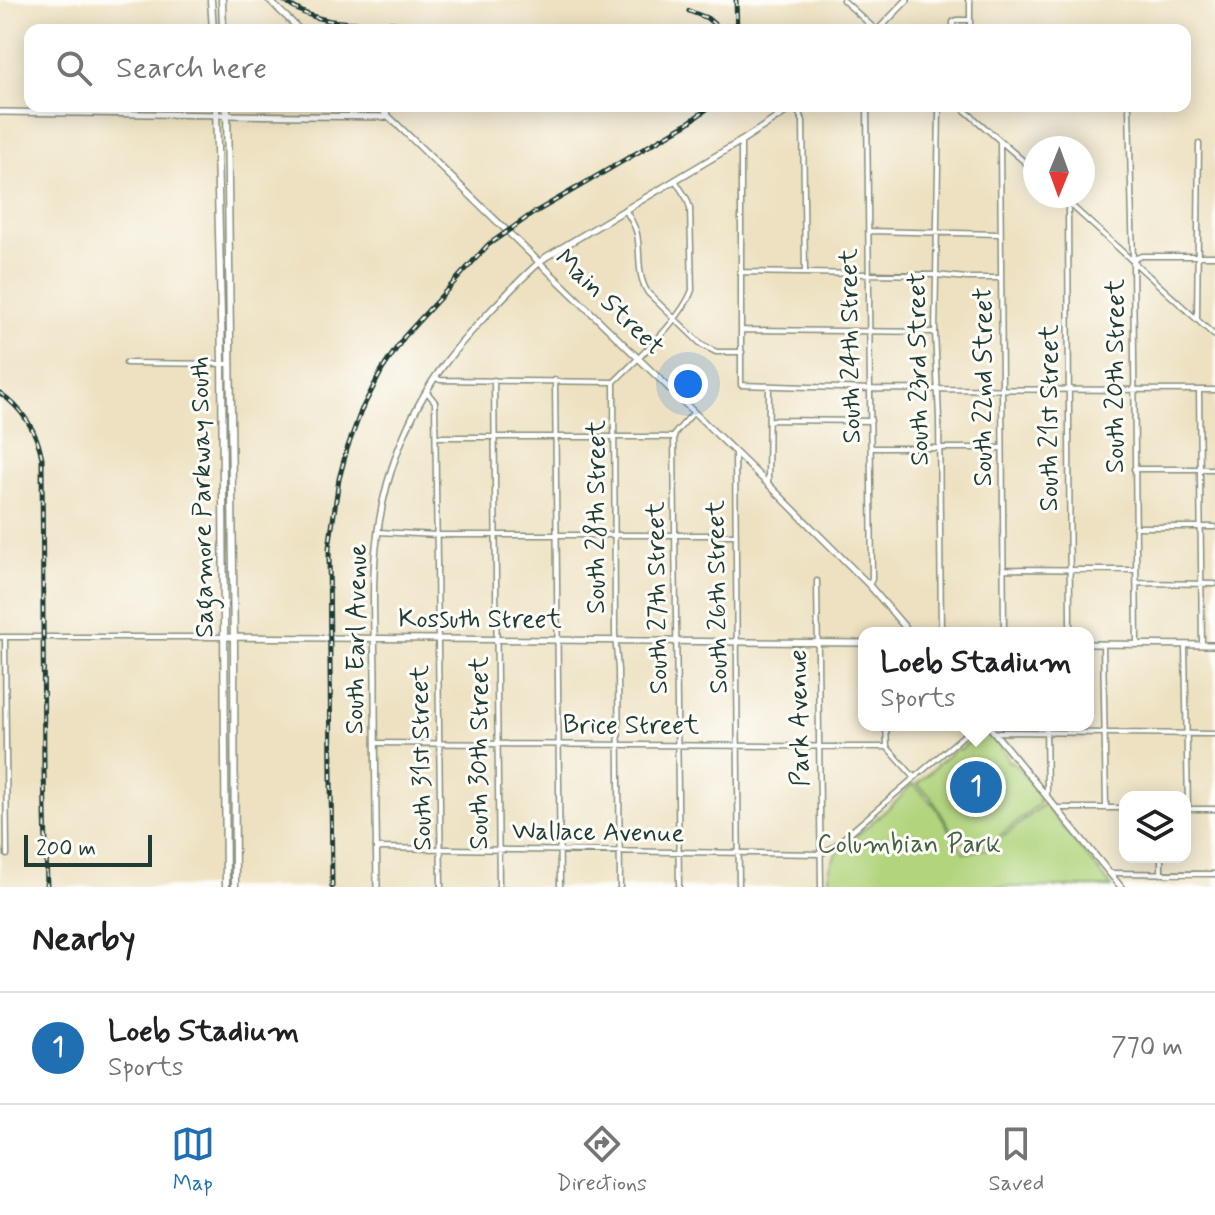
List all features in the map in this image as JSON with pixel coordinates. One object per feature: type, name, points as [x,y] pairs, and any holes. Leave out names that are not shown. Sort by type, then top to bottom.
[{"type":"main road","points":[[211,0],[213,24]]},
{"type":"main road","points":[[222,0],[223,24]]},
{"type":"main road","name":"Sagamore Parkway South","points":[[226,112],[235,887]]},
{"type":"main road","name":"Sagamore Parkway South","points":[[216,115],[222,364],[226,887]]},
{"type":"street","points":[[269,0],[294,24]]},
{"type":"street","points":[[843,0],[870,24]]},
{"type":"street","points":[[883,24],[907,0]]},
{"type":"street","points":[[968,0],[970,24]]},
{"type":"street","points":[[953,24],[957,20],[970,20]]},
{"type":"street","points":[[0,112],[389,117]]},
{"type":"street","name":"Main Street","points":[[384,112],[735,451],[869,585],[905,627]]},
{"type":"street","name":"South Earl Avenue","points":[[377,887],[374,568],[377,532],[398,452],[427,392],[468,335],[538,263],[786,112]]},
{"type":"street","points":[[798,112],[803,121],[805,273]]},
{"type":"street","name":"South 24th Street","points":[[867,112],[872,579],[869,585]]},
{"type":"street","name":"South 23rd Street","points":[[939,112],[935,332],[941,627]]},
{"type":"street","points":[[967,112],[1023,161]]},
{"type":"street","name":"South 20th Street","points":[[1129,112],[1137,644]]},
{"type":"street","points":[[741,141],[741,385],[871,389],[1215,390]]},
{"type":"street","name":"South 22nd Street","points":[[1000,141],[1004,627]]},
{"type":"street","points":[[1197,320],[1199,144]]},
{"type":"street","name":"South 28th Street","points":[[620,887],[614,382],[675,319],[692,290],[690,208],[675,180]]},
{"type":"street","name":"South 21st Street","points":[[1068,208],[1070,627]]},
{"type":"street","points":[[1074,208],[1215,336]]},
{"type":"street","points":[[625,209],[637,235],[644,286],[709,349],[742,352]]},
{"type":"street","points":[[868,231],[1000,234]]},
{"type":"street","points":[[1133,262],[1142,256],[1215,256]]},
{"type":"street","points":[[740,272],[1001,278]]},
{"type":"street","points":[[742,330],[935,332]]},
{"type":"street","points":[[126,363],[230,364]]},
{"type":"street","points":[[435,377],[440,380],[614,382]]},
{"type":"street","name":"South 30th Street","points":[[494,380],[499,887]]},
{"type":"street","points":[[555,380],[560,887]]},
{"type":"street","points":[[768,484],[769,387]]},
{"type":"street","points":[[1199,390],[1202,645]]},
{"type":"street","name":"South 31st Street","points":[[427,392],[435,402],[436,437],[441,887]]},
{"type":"street","points":[[436,437],[674,437],[694,412]]},
{"type":"street","points":[[769,420],[871,421]]},
{"type":"street","name":"South 27th Street","points":[[674,437],[679,887]]},
{"type":"street","points":[[871,448],[1002,448]]},
{"type":"street","name":"South 26th Street","points":[[735,451],[739,887]]},
{"type":"street","points":[[1134,469],[1215,469]]},
{"type":"street","points":[[1135,527],[1215,527]]},
{"type":"street","points":[[377,532],[437,535],[735,535]]},
{"type":"street","points":[[1003,569],[1136,570]]},
{"type":"street","name":"Park Avenue","points":[[817,581],[821,887]]},
{"type":"street","points":[[1136,583],[1215,584]]},
{"type":"street","points":[[3,637],[7,855]]},
{"type":"street","name":"Kossuth Street","points":[[3,637],[858,643]]},
{"type":"street","points":[[1094,644],[1215,645]]},
{"type":"street","points":[[1103,644],[1106,808]]},
{"type":"street","points":[[1185,645],[1186,791]]},
{"type":"street","points":[[886,731],[887,747],[914,777]]},
{"type":"street","points":[[820,856],[969,731]]},
{"type":"street","points":[[1046,732],[1047,797]]},
{"type":"street","points":[[1121,887],[996,733],[1215,734]]},
{"type":"street","name":"Brice Street","points":[[375,743],[887,747]]},
{"type":"street","points":[[1056,808],[1119,808]]},
{"type":"street","points":[[1191,809],[1215,809]]},
{"type":"street","name":"Wallace Avenue","points":[[376,848],[820,856]]},
{"type":"street","points":[[1161,863],[1161,874]]},
{"type":"street","points":[[1109,873],[1215,874]]},
{"type":"green space","points":[[981,731],[985,731],[1042,797],[1040,803],[987,845],[969,846],[957,839],[931,797],[917,784],[957,748],[960,750]]},
{"type":"green space","name":"Columbian Park","points":[[913,784],[935,806],[965,853],[987,850],[1044,804],[1112,887],[829,887],[829,870],[836,853]]},
{"type":"railway","points":[[283,0],[309,15],[336,22],[395,23]]},
{"type":"railway","points":[[736,0],[737,24]]},
{"type":"railway","points":[[689,11],[714,24]]},
{"type":"railway","points":[[332,887],[329,548],[339,479],[361,411],[382,370],[404,337],[488,245],[532,214],[703,112]]},
{"type":"railway","points":[[0,393],[27,421],[42,458],[47,887]]},
{"type":"place","name":"Loeb Stadium","points":[[976,787]]}]
